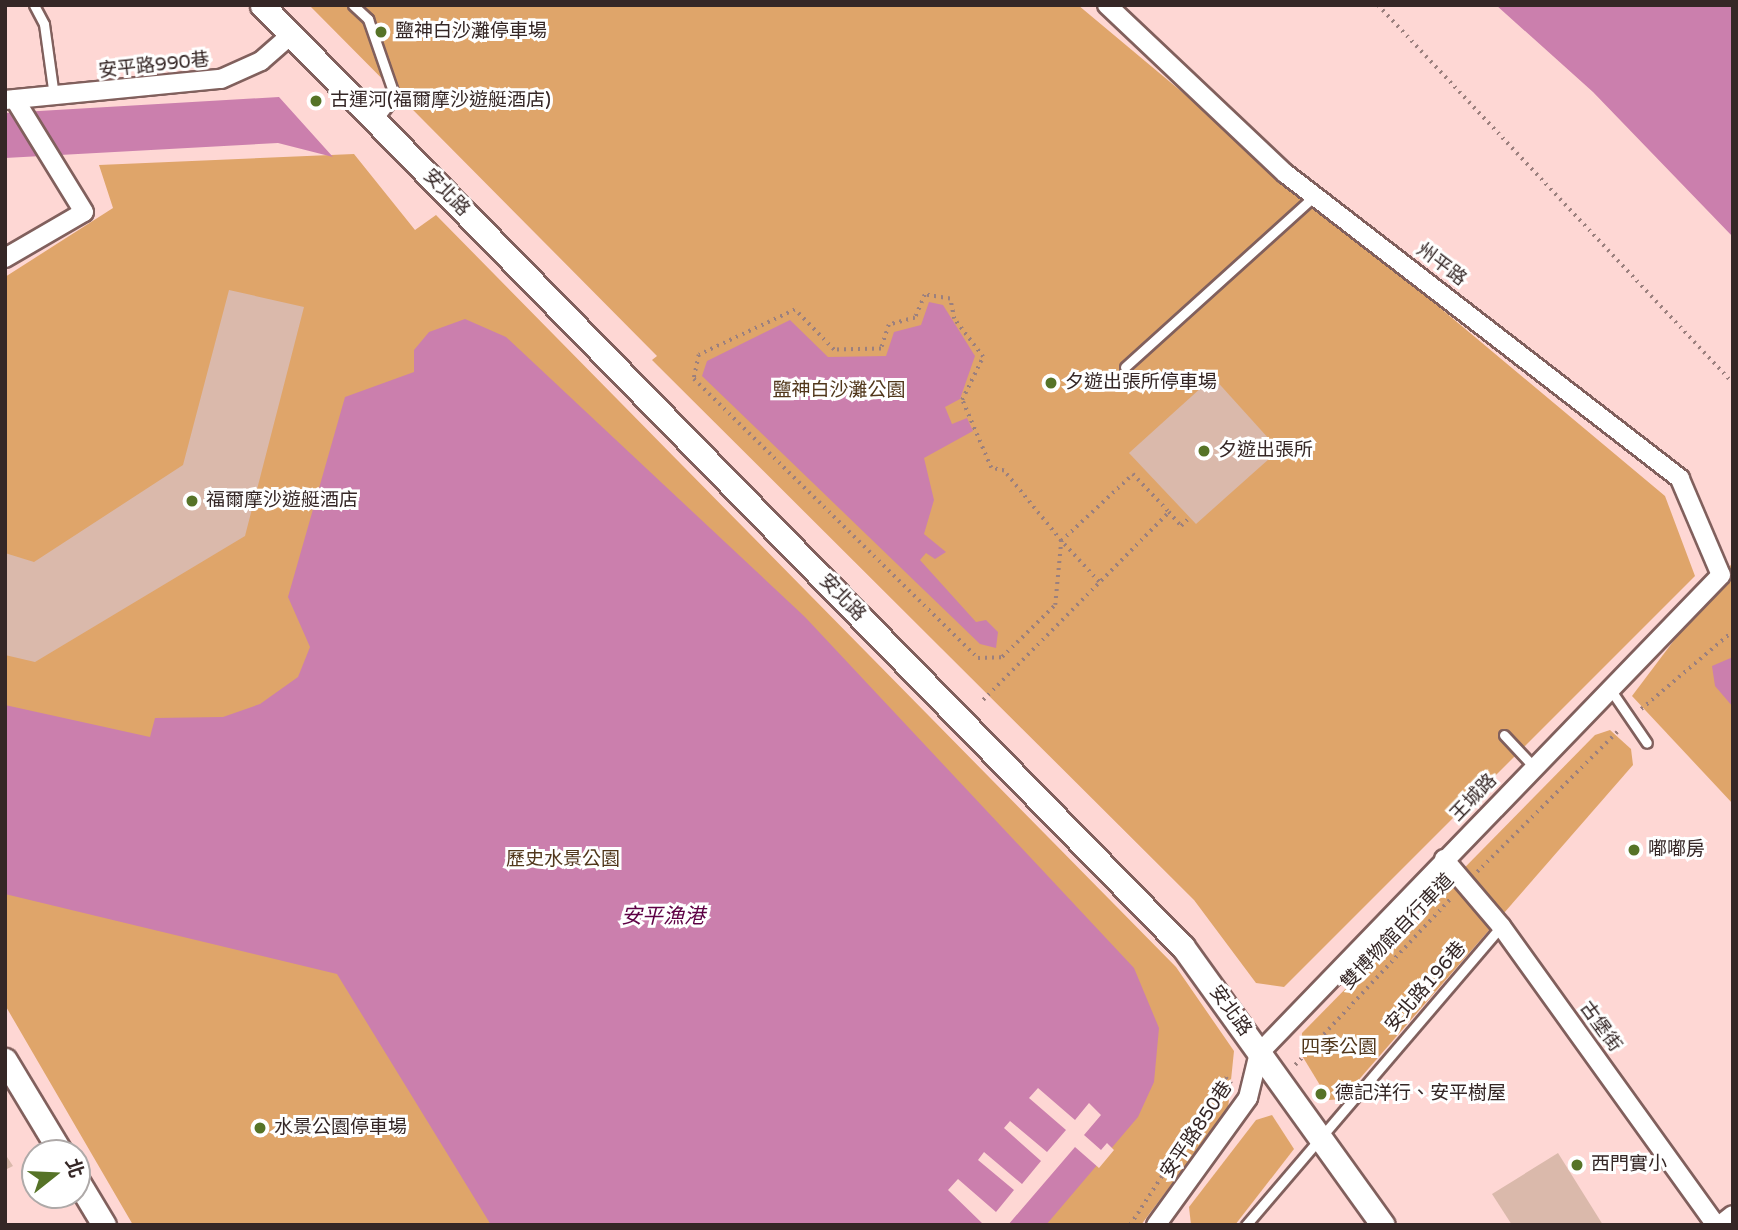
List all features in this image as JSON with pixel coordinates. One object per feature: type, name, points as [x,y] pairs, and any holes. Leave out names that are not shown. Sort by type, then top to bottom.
[{"type":"street","name":"安北路","points":[[262,5],[1183,947],[1259,1053],[1323,1133],[1383,1225]]},
{"type":"street","name":"州平路","points":[[1107,5],[1314,196],[1680,479],[1721,575]]},
{"type":"street","name":"安平路990巷","points":[[10,100],[221,79],[261,61],[292,34]]},
{"type":"street","points":[[5,258],[84,212],[10,100]]},
{"type":"street","name":"王城路","points":[[1259,1053],[1721,575]]},
{"type":"street","name":"古堡街","points":[[1444,859],[1501,926],[1718,1225]]},
{"type":"street","name":"安平路850巷","points":[[1156,1225],[1248,1098],[1259,1053]]},
{"type":"street","points":[[5,1060],[53,1139]]},
{"type":"street","points":[[91,1203],[104,1225]]},
{"type":"street","points":[[1718,1225],[1733,1215]]},
{"type":"lane","points":[[34,5],[44,24],[54,96]]},
{"type":"lane","points":[[353,5],[368,19],[395,97],[376,121]]},
{"type":"lane","points":[[1125,367],[1314,196]]},
{"type":"lane","points":[[1610,689],[1647,743]]},
{"type":"lane","points":[[1504,735],[1534,767]]},
{"type":"lane","name":"安北路196巷","points":[[1246,1225],[1501,926]]},
{"type":"path","points":[[1378,5],[1733,383]]},
{"type":"path","points":[[1099,582],[1061,541],[1004,471],[991,468],[962,400],[983,357],[954,320],[950,299],[925,295],[915,318],[889,325],[881,349],[834,350],[795,310],[699,355],[694,379],[978,658],[1002,657],[1055,605],[1061,541],[1133,474],[1181,526],[1190,517]]},
{"type":"path","points":[[983,700],[1169,512]]},
{"type":"path","name":"雙博物館自行車道","points":[[1283,1084],[1306,1047],[1465,884],[1630,719],[1733,631]]},
{"type":"path","points":[[1130,1225],[1226,1078],[1248,1098]]},
{"type":"green space","name":"鹽神白沙灘公園","points":[[309,5],[1078,5],[1665,496],[1695,576],[1284,987],[1256,983],[1194,900],[652,360],[657,356]]},
{"type":"green space","name":"安平漁港","points":[[354,154],[415,230],[436,215],[1176,967],[1234,1051],[1228,1109],[1141,1225],[133,1225],[91,1153],[91,1139],[83,1139],[5,1005],[5,277],[113,208],[99,165]]},
{"type":"green space","points":[[1733,562],[1733,804],[1632,696]]},
{"type":"green space","name":"四季公園","points":[[1610,730],[1631,749],[1633,765],[1342,1099],[1329,1100],[1301,1054],[1302,1033],[1595,735]]},
{"type":"green space","points":[[1272,1115],[1294,1149],[1235,1225],[1191,1225],[1189,1207],[1256,1120]]},
{"type":"water","points":[[1496,5],[1733,5],[1733,237],[1593,92]]},
{"type":"water","points":[[279,97],[333,157],[278,143],[5,158],[5,113]]},
{"type":"water","points":[[929,302],[943,305],[975,356],[960,399],[945,407],[952,424],[967,418],[973,431],[924,458],[934,500],[924,534],[946,552],[935,559],[926,553],[920,560],[976,622],[986,620],[998,632],[996,648],[980,644],[702,376],[707,361],[790,320],[828,357],[886,356],[894,332],[921,325]]},
{"type":"water","name":"安平漁港","points":[[465,319],[506,337],[805,617],[1134,968],[1159,1028],[1154,1082],[1138,1117],[1046,1225],[491,1225],[337,974],[5,894],[5,705],[150,737],[155,718],[223,717],[260,704],[298,677],[310,647],[288,597],[345,397],[414,372],[414,350],[429,332]]},
{"type":"water","points":[[1733,657],[1733,707],[1715,686],[1712,666]]},
{"type":"pier","points":[[1038,1088],[1075,1120],[1089,1103],[1101,1115],[1084,1135],[1101,1150],[1107,1143],[1114,1150],[1099,1168],[1075,1147],[1008,1225],[984,1225],[948,1190],[958,1179],[996,1212],[1014,1190],[978,1160],[984,1152],[1022,1184],[1041,1161],[1004,1128],[1010,1121],[1047,1152],[1066,1130],[1029,1098]]},
{"type":"building","name":"福爾摩沙遊艇酒店","points":[[229,290],[304,307],[245,536],[35,662],[5,655],[5,553],[34,562],[183,465]]},
{"type":"building","name":"夕遊出張所","points":[[1213,377],[1279,450],[1196,524],[1129,453]]},
{"type":"building","points":[[1558,1153],[1603,1225],[1512,1225],[1492,1194]]},
{"type":"building","points":[[5,1154],[13,1166],[5,1170]]},
{"type":"place","name":"鹽神白沙灘停車場","points":[[381,32]]},
{"type":"place","name":"古運河(福爾摩沙遊艇酒店)","points":[[316,101]]},
{"type":"place","name":"夕遊出張所停車場","points":[[1051,383]]},
{"type":"place","name":"夕遊出張所","points":[[1204,451]]},
{"type":"place","name":"福爾摩沙遊艇酒店","points":[[192,501]]},
{"type":"place","name":"嘟嘟房","points":[[1634,850]]},
{"type":"place","name":"德記洋行、安平樹屋","points":[[1321,1094]]},
{"type":"place","name":"水景公園停車場","points":[[260,1128]]},
{"type":"place","name":"西門實小","points":[[1577,1165]]},
{"type":"park label","name":"歷史水景公園","points":[[563,860]]}]
